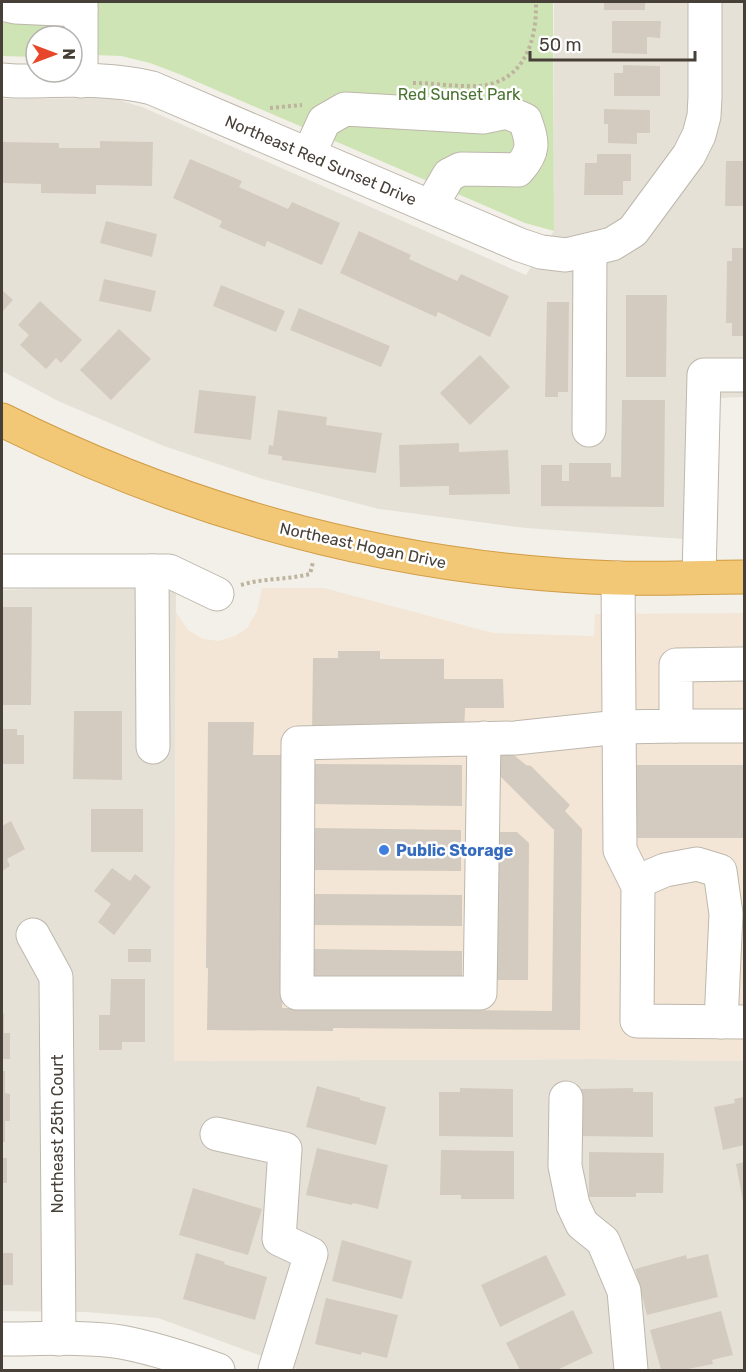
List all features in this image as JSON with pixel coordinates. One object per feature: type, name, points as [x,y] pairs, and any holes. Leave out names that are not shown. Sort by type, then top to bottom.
[{"type":"highway","name":"Northeast Hogan Drive","points":[[2,420],[53,446],[141,483],[267,525],[386,553],[512,571],[618,578],[744,577]]},
{"type":"street","name":"Northeast Red Sunset Drive","points":[[84,81],[126,82],[152,88],[520,245],[541,252],[566,255],[612,244],[633,231],[689,155],[699,135],[705,106],[705,2]]},
{"type":"street","points":[[2,4],[15,7],[81,6],[81,24]]},
{"type":"street","name":"Northeast Red Sunset Drive","points":[[2,80],[24,80]]},
{"type":"street","points":[[309,154],[324,121],[345,109],[483,117],[507,112],[525,120],[532,139],[530,156],[518,170],[461,169],[448,175],[431,206]]},
{"type":"street","points":[[589,430],[590,250]]},
{"type":"street","points":[[699,577],[704,375],[744,375]]},
{"type":"street","points":[[2,571],[169,571],[217,594]]},
{"type":"street","points":[[152,571],[153,747]]},
{"type":"street","points":[[618,578],[620,850],[638,886],[637,1021],[733,1022],[726,914],[720,871],[697,864],[665,870],[637,882]]},
{"type":"street","points":[[676,726],[676,665],[744,664]]},
{"type":"street","points":[[484,738],[480,993],[297,993],[298,743],[484,738],[516,738],[619,727],[744,726]]},
{"type":"street","name":"Northeast 25th Court","points":[[33,935],[56,977],[59,1339]]},
{"type":"street","points":[[566,1098],[565,1166],[573,1206],[582,1224],[603,1242],[624,1291],[631,1371]]},
{"type":"street","points":[[217,1134],[285,1149],[279,1239],[311,1254],[275,1371]]},
{"type":"street","points":[[2,1339],[119,1342],[218,1371]]},
{"type":"path","points":[[406,84],[478,86],[509,77],[524,60],[532,40],[537,16],[536,2]]},
{"type":"path","points":[[247,129],[260,110],[310,103]]},
{"type":"path","points":[[217,594],[251,582],[310,574],[320,538]]},
{"type":"shaded area","points":[[554,2],[744,2],[744,397],[719,398],[717,540],[526,528],[379,509],[263,479],[164,446],[60,402],[2,371],[2,99],[112,98],[142,107],[526,275],[554,231]]},
{"type":"shaded area","points":[[176,583],[174,1061],[592,1059],[744,1061],[744,1370],[300,1370],[158,1318],[86,1312],[2,1311],[2,590]]},
{"type":"shaded area","name":"Public Storage","points":[[262,588],[324,588],[493,633],[594,636],[595,614],[744,613],[744,1061],[592,1059],[174,1061],[176,612],[188,630],[203,639],[219,641],[235,636],[247,628],[257,611]]},
{"type":"green space","name":"Red Sunset Park","points":[[2,2],[553,2],[554,231],[525,223],[179,74],[150,63],[121,56],[95,55],[84,46],[84,24],[24,24],[24,57],[2,56]]},
{"type":"building","points":[[604,2],[645,2],[645,10],[604,10]]},
{"type":"building","points":[[612,21],[661,21],[660,38],[647,37],[647,54],[612,53]]},
{"type":"building","points":[[623,65],[660,66],[660,96],[614,96],[614,73],[623,73]]},
{"type":"building","points":[[604,109],[650,110],[650,133],[637,133],[637,144],[608,143],[608,124],[604,124]]},
{"type":"building","points":[[100,141],[153,142],[152,186],[96,185],[96,194],[41,193],[41,184],[2,183],[2,142],[59,143],[59,148],[100,148]]},
{"type":"building","points":[[597,154],[631,154],[631,181],[623,181],[623,195],[584,195],[585,163],[597,163]]},
{"type":"building","points":[[190,159],[242,181],[239,187],[288,209],[292,202],[340,223],[322,265],[267,241],[265,247],[219,227],[222,221],[173,198]]},
{"type":"building","points":[[726,161],[744,161],[744,206],[725,206]]},
{"type":"building","points":[[106,221],[157,234],[152,257],[100,243]]},
{"type":"building","points":[[359,231],[411,255],[409,259],[457,281],[461,274],[509,296],[490,337],[438,312],[436,317],[340,273]]},
{"type":"building","points":[[732,248],[744,248],[744,336],[732,336],[732,323],[726,323],[727,261],[732,261]]},
{"type":"building","points":[[104,279],[156,291],[151,312],[99,301]]},
{"type":"building","points":[[221,285],[285,311],[276,332],[213,306]]},
{"type":"building","points":[[2,290],[13,300],[2,312]]},
{"type":"building","points":[[626,295],[667,295],[666,377],[626,377]]},
{"type":"building","points":[[40,301],[82,340],[61,363],[56,358],[46,369],[20,345],[29,335],[18,325]]},
{"type":"building","points":[[547,302],[569,302],[568,392],[558,392],[558,397],[545,397]]},
{"type":"building","points":[[299,308],[390,346],[381,367],[290,330]]},
{"type":"building","points":[[119,329],[151,359],[111,400],[80,370]]},
{"type":"building","points":[[480,355],[510,387],[470,425],[440,393]]},
{"type":"building","points":[[199,390],[256,396],[251,440],[194,433]]},
{"type":"building","points":[[622,400],[665,400],[664,507],[541,506],[541,465],[562,465],[562,481],[569,481],[569,463],[611,463],[611,477],[621,477]]},
{"type":"building","points":[[278,410],[327,417],[326,425],[382,433],[376,473],[282,460],[282,456],[268,454],[269,445],[273,446]]},
{"type":"building","points":[[459,443],[459,452],[508,450],[510,494],[449,495],[449,486],[400,487],[399,445]]},
{"type":"building","points":[[2,607],[32,607],[31,705],[2,705]]},
{"type":"building","points":[[338,651],[380,651],[380,659],[444,659],[444,679],[503,679],[504,708],[465,708],[464,735],[312,734],[313,658],[338,658]]},
{"type":"building","points":[[74,711],[122,711],[122,780],[73,779]]},
{"type":"building","points":[[208,722],[254,722],[253,755],[285,755],[282,1008],[552,1011],[554,830],[489,765],[504,747],[526,765],[531,766],[570,805],[565,811],[582,829],[580,1030],[333,1028],[333,1031],[207,1030]]},
{"type":"building","points":[[2,729],[17,729],[17,735],[24,735],[24,764],[2,764]]},
{"type":"building","points":[[312,764],[462,765],[462,806],[312,804]]},
{"type":"building","points":[[629,765],[744,765],[744,838],[629,838]]},
{"type":"building","points":[[91,809],[143,809],[143,852],[91,852]]},
{"type":"building","points":[[11,821],[25,849],[7,859],[10,866],[2,871],[2,826]]},
{"type":"building","points":[[314,828],[461,830],[461,871],[314,870]]},
{"type":"building","points":[[492,832],[517,832],[529,843],[528,980],[491,980]]},
{"type":"building","points":[[112,868],[130,881],[135,874],[151,887],[114,935],[98,922],[111,904],[94,891]]},
{"type":"building","points":[[312,894],[462,895],[462,926],[312,925]]},
{"type":"building","points":[[128,949],[151,949],[151,962],[128,962]]},
{"type":"building","points":[[313,949],[462,951],[462,982],[313,979]]},
{"type":"building","points":[[111,979],[145,979],[145,1042],[122,1042],[122,1050],[99,1050],[99,1015],[110,1015]]},
{"type":"building","points":[[2,1014],[4,1014],[4,1033],[10,1033],[10,1059],[2,1059]]},
{"type":"building","points":[[2,1071],[5,1071],[5,1093],[10,1094],[10,1121],[5,1121],[5,1142],[2,1142]]},
{"type":"building","points":[[317,1086],[386,1107],[376,1145],[306,1127]]},
{"type":"building","points":[[460,1088],[513,1089],[513,1137],[439,1136],[439,1092],[460,1092]]},
{"type":"building","points":[[633,1088],[633,1092],[653,1092],[653,1137],[579,1136],[580,1089]]},
{"type":"building","points":[[744,1097],[744,1145],[723,1150],[714,1107],[735,1103],[734,1099]]},
{"type":"building","points":[[317,1148],[388,1165],[378,1209],[306,1195]]},
{"type":"building","points":[[441,1150],[514,1151],[514,1199],[461,1199],[461,1195],[440,1195]]},
{"type":"building","points":[[589,1152],[664,1153],[663,1193],[636,1193],[636,1197],[589,1197]]},
{"type":"building","points":[[2,1158],[7,1158],[7,1183],[2,1183]]},
{"type":"building","points":[[744,1162],[744,1201],[743,1202],[736,1164]]},
{"type":"building","points":[[193,1188],[262,1209],[248,1255],[179,1235]]},
{"type":"building","points":[[342,1240],[412,1261],[402,1299],[332,1281]]},
{"type":"building","points":[[2,1253],[13,1253],[13,1285],[2,1285]]},
{"type":"building","points":[[196,1253],[267,1277],[255,1320],[183,1299]]},
{"type":"building","points":[[708,1254],[718,1297],[647,1315],[635,1269],[686,1255],[687,1259]]},
{"type":"building","points":[[546,1255],[566,1295],[500,1327],[481,1285]]},
{"type":"building","points":[[326,1298],[398,1315],[387,1358],[362,1352],[361,1355],[315,1344]]},
{"type":"building","points":[[573,1310],[593,1353],[557,1370],[520,1370],[506,1343]]},
{"type":"building","points":[[721,1311],[733,1355],[712,1360],[713,1364],[683,1370],[661,1370],[650,1330]]},
{"type":"place","name":"Public Storage","points":[[384,850]]}]
